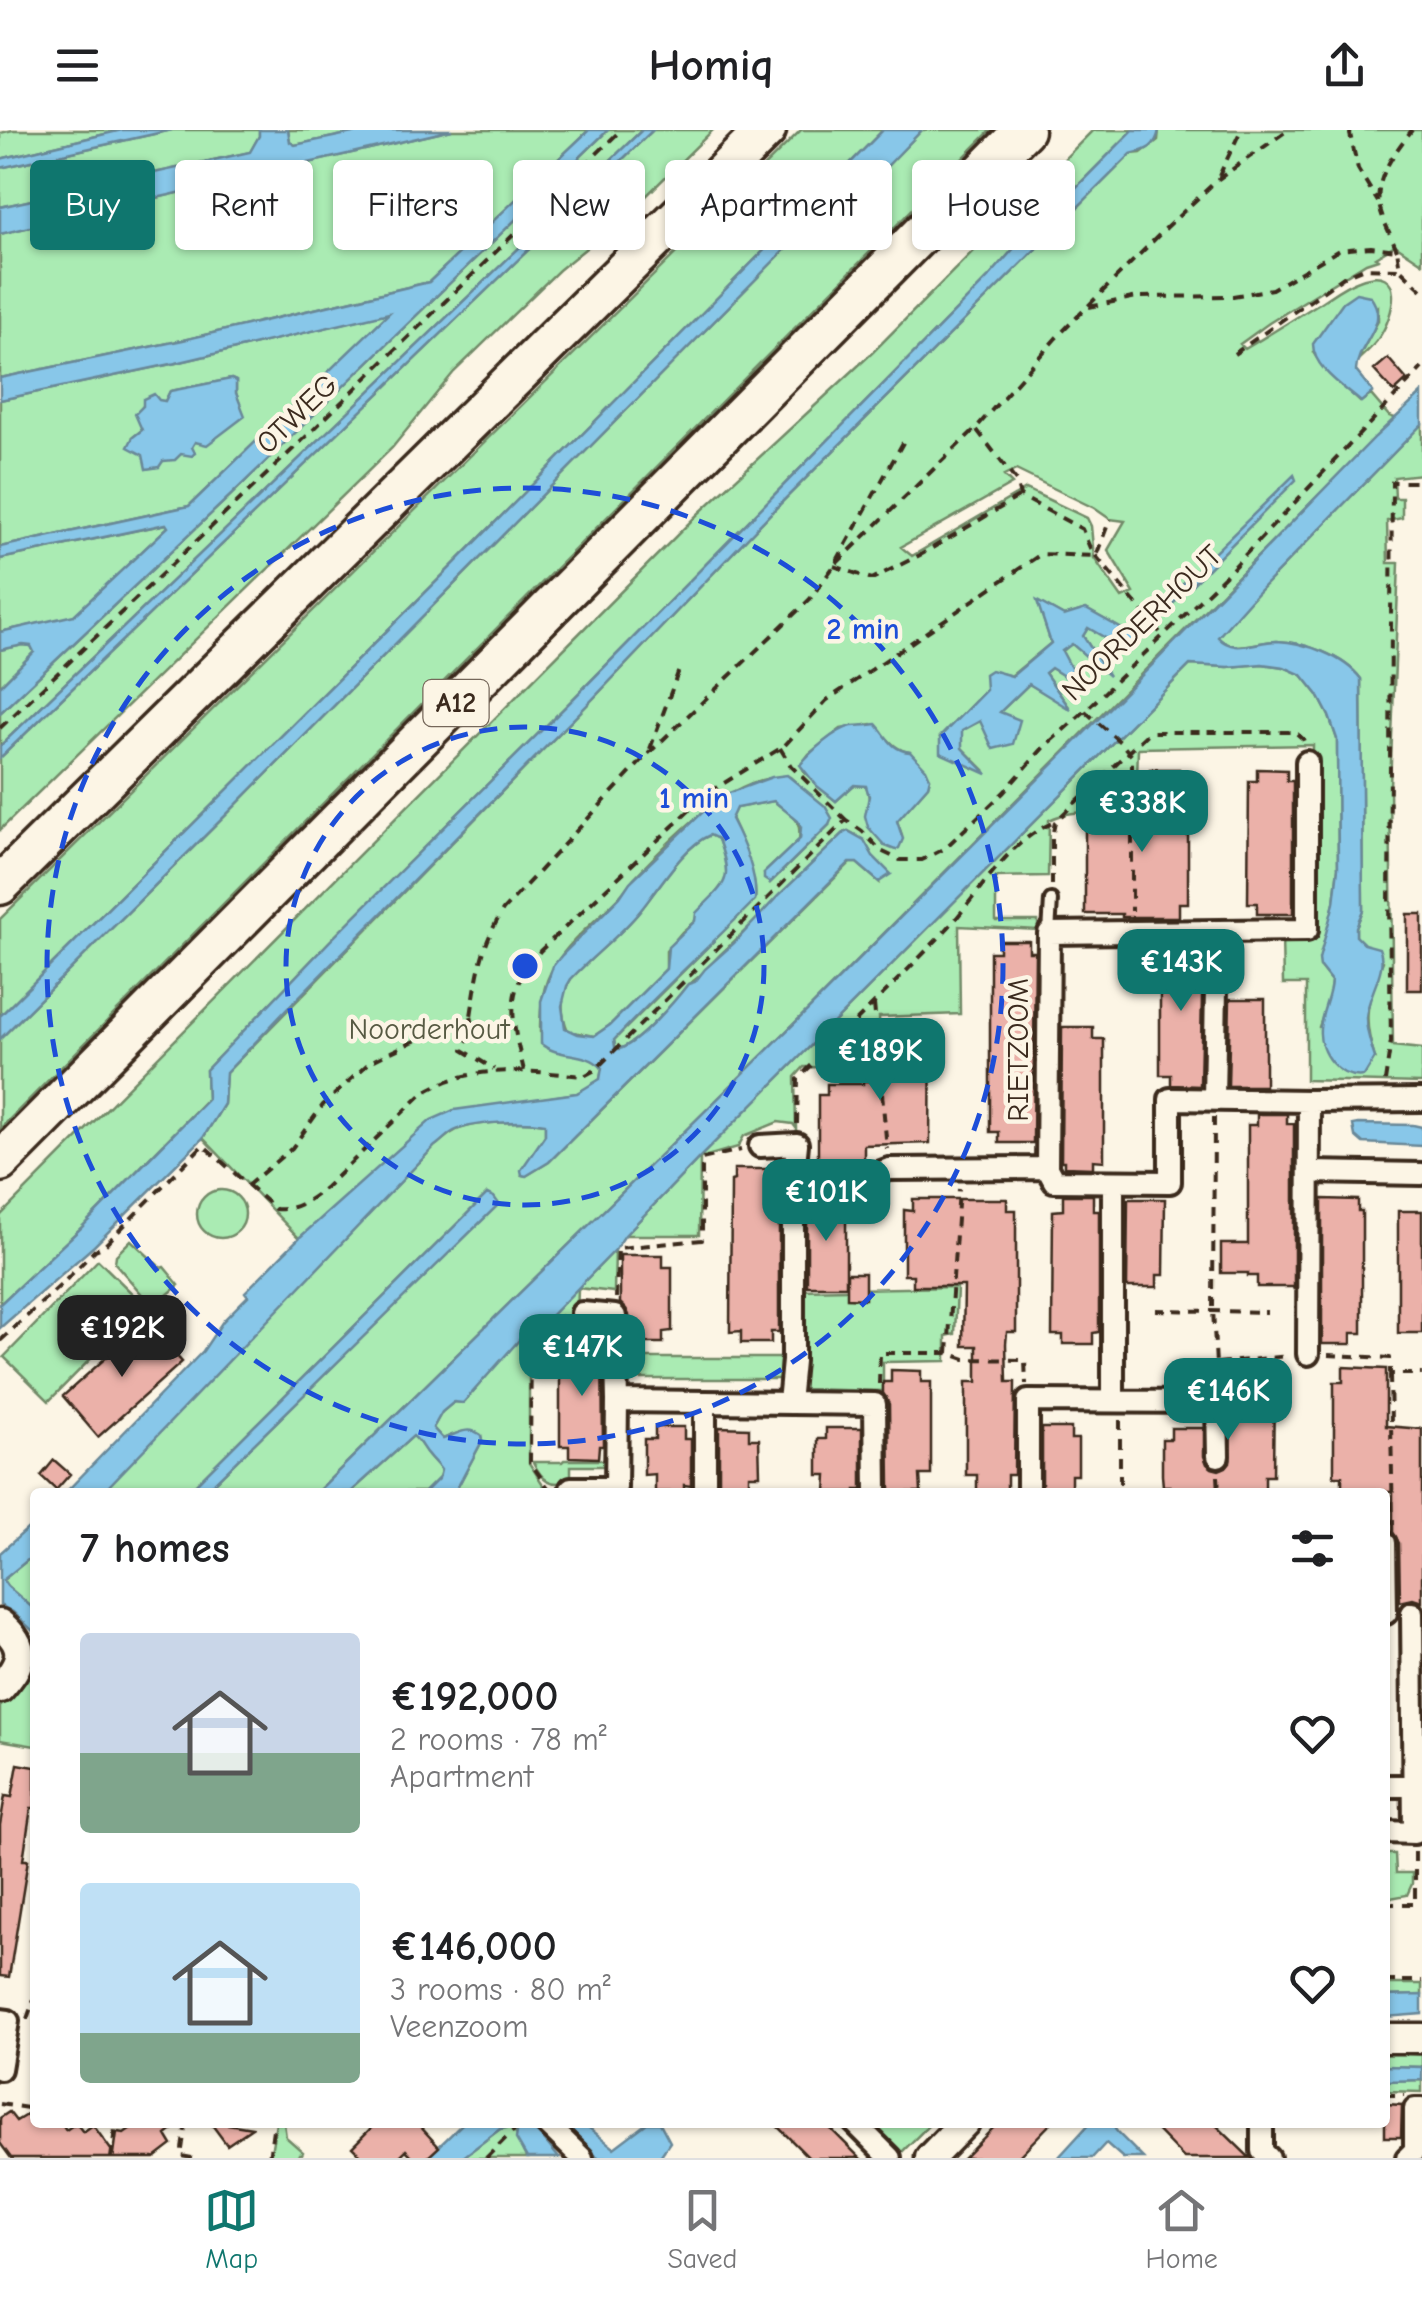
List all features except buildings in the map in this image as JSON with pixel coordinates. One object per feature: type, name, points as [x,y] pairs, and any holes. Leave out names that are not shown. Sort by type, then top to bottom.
[{"type":"highway","points":[[0,885],[766,130]]},
{"type":"highway","name":"A12","points":[[0,1162],[1024,130]]},
{"type":"street","points":[[1049,932],[1306,930],[1307,762]]},
{"type":"street","name":"RIETZOOM","points":[[1047,1168],[1049,932]]},
{"type":"street","points":[[1214,1099],[1217,932]]},
{"type":"street","points":[[792,1183],[854,1183],[889,1169],[1047,1168],[1054,1181],[1170,1182],[1170,1099],[1422,1100]]},
{"type":"street","points":[[1308,1354],[1310,1101]]},
{"type":"street","points":[[760,1146],[797,1144],[792,1183],[790,1402]]},
{"type":"street","points":[[1310,1172],[1422,1174]]},
{"type":"street","points":[[1113,1183],[1116,1401]]},
{"type":"street","points":[[582,1313],[615,1316],[616,1488]]},
{"type":"street","points":[[617,1401],[876,1404],[876,1488]]},
{"type":"street","points":[[1028,1488],[1028,1401],[1217,1402],[1218,1456]]},
{"type":"street","points":[[704,1488],[705,1402]]},
{"type":"street","points":[[1390,1613],[1417,1613],[1414,1832],[1390,1832]]},
{"type":"street","points":[[0,1624],[28,1656],[0,1688]]},
{"type":"street","points":[[1390,1786],[1414,1786]]},
{"type":"street","points":[[0,2020],[8,2021],[0,2069]]},
{"type":"street","points":[[1390,2038],[1422,2038]]},
{"type":"street","points":[[1407,2158],[1416,2150],[1415,2109],[1422,2109]]},
{"type":"street","points":[[550,2128],[582,2158]]},
{"type":"street","points":[[860,2128],[890,2158]]},
{"type":"street","points":[[930,2158],[959,2128]]},
{"type":"street","points":[[1262,2128],[1262,2151],[1269,2158]]},
{"type":"lane","name":"RIETZOOM","points":[[1049,932],[1051,900]]},
{"type":"path","name":"OTWEG","points":[[0,728],[622,130]]},
{"type":"path","points":[[1217,180],[1241,130]]},
{"type":"path","points":[[834,566],[976,428],[1056,338],[1217,180],[1288,130]]},
{"type":"path","points":[[1351,130],[1358,168],[1378,202],[1397,250],[1400,270]]},
{"type":"path","points":[[1378,202],[1391,157],[1412,130]]},
{"type":"path","points":[[1086,308],[1137,297],[1233,296],[1272,288],[1339,250],[1397,250]]},
{"type":"path","points":[[1234,354],[1345,276],[1364,268],[1400,270],[1422,290]]},
{"type":"path","name":"NOORDERHOUT","points":[[846,820],[881,852],[900,860],[922,860],[944,850],[1044,747],[1230,570],[1422,368]]},
{"type":"path","points":[[976,428],[1016,482],[1020,496],[1082,529],[1096,556],[1163,636]]},
{"type":"path","points":[[497,1070],[463,1050],[473,1037],[471,1016],[481,954],[503,910],[648,754],[810,599],[834,566],[905,440]]},
{"type":"path","points":[[1382,1100],[1391,1041],[1392,482],[1418,482]]},
{"type":"path","points":[[834,566],[872,580],[1020,496]]},
{"type":"path","points":[[1096,556],[1110,519]]},
{"type":"path","points":[[524,1071],[515,1033],[517,986],[540,952],[708,793],[780,748],[827,700],[1041,554],[1096,556]]},
{"type":"path","points":[[648,754],[679,670]]},
{"type":"path","points":[[1085,712],[1132,756],[1132,932]]},
{"type":"path","points":[[797,1144],[798,1079],[950,925],[995,868],[1040,828],[1055,822],[1149,732],[1295,732],[1303,738],[1307,762]]},
{"type":"path","points":[[0,1341],[94,1250],[103,1247],[204,1146],[275,1210],[284,1210],[326,1187],[422,1093],[457,1078],[497,1070],[584,1076],[595,1070],[846,820],[790,766],[780,748]]},
{"type":"path","points":[[1051,900],[1055,822]]},
{"type":"path","points":[[874,1001],[889,1169]]},
{"type":"path","points":[[247,1186],[292,1148],[323,1106],[370,1062],[471,1016]]},
{"type":"path","points":[[1214,1099],[1216,1363],[1308,1354],[1390,1358],[1389,1488]]},
{"type":"path","points":[[615,1316],[618,1248],[702,1240],[702,1159],[760,1146]]},
{"type":"path","points":[[948,1353],[960,1169]]},
{"type":"path","points":[[1156,1310],[1267,1312]]},
{"type":"path","points":[[558,1488],[530,1462],[533,1334],[554,1317],[582,1313]]},
{"type":"path","points":[[876,1404],[880,1353],[948,1353],[965,1359],[1024,1360],[1028,1401]]},
{"type":"path","points":[[1390,1374],[1422,1374]]},
{"type":"path","points":[[1116,1401],[1120,1488]]},
{"type":"path","points":[[1390,1904],[1415,1904],[1414,1832]]},
{"type":"path","points":[[1390,1981],[1422,1981]]},
{"type":"path","points":[[0,2104],[30,2109]]},
{"type":"path","points":[[111,2158],[115,2128]]},
{"type":"path","points":[[185,2128],[181,2156],[192,2158]]},
{"type":"path","points":[[269,2158],[273,2128]]},
{"type":"path","points":[[486,2158],[516,2128]]},
{"type":"green space","points":[[122,130],[0,159],[0,133]]},
{"type":"green space","points":[[172,130],[259,130],[250,152],[214,160],[175,160],[175,168],[155,173],[155,160],[36,160]]},
{"type":"green space","points":[[288,130],[367,130],[295,145],[290,142]]},
{"type":"green space","points":[[452,130],[589,130],[557,160],[513,160],[513,202],[493,221],[493,160],[333,160],[333,250],[463,250],[429,282],[0,378],[0,234],[30,227],[30,250],[155,250],[155,198],[175,194],[175,250],[313,250],[313,162]]},
{"type":"green space","points":[[608,130],[642,130],[611,160],[577,160]]},
{"type":"green space","points":[[653,130],[713,130],[683,160],[665,160],[665,177],[645,197],[645,160],[622,160]]},
{"type":"green space","points":[[801,130],[883,130],[853,160],[771,160]]},
{"type":"green space","points":[[922,130],[991,130],[961,160],[912,160],[912,210],[892,230],[892,161]]},
{"type":"green space","points":[[1093,130],[1133,130],[1075,189],[1075,160],[1063,160]]},
{"type":"green space","name":"Noorderhout","points":[[1159,130],[1422,130],[1422,263],[1395,245],[1240,344],[1245,349],[1354,282],[1374,276],[1385,278],[1391,284],[1392,305],[1384,329],[1371,348],[1357,361],[1378,321],[1378,306],[1313,352],[1322,366],[1360,402],[1371,395],[1395,418],[808,1010],[321,1488],[209,1488],[498,1204],[487,1194],[192,1488],[105,1488],[447,1136],[486,1124],[545,1124],[545,1135],[522,1175],[526,1176],[549,1162],[850,863],[857,863],[879,882],[867,846],[856,835],[844,833],[688,984],[646,1031],[619,1049],[614,1040],[755,900],[751,869],[731,818],[736,808],[774,801],[796,820],[799,840],[764,873],[770,883],[829,825],[790,777],[747,785],[704,811],[665,846],[569,946],[551,972],[543,997],[540,1032],[599,1063],[600,1079],[592,1086],[577,1093],[519,1102],[434,1135],[299,1238],[203,1138],[224,1104],[226,1073],[773,511],[1035,250],[1075,250],[1075,210],[1131,154],[1141,153],[1158,140]],"holes":[[[1016,470],[1110,519],[1125,521],[1108,550],[1134,593],[1122,598],[1094,558],[1087,518],[1026,489],[912,556],[901,547],[1012,484],[1004,476]],[[1294,476],[1295,480],[1139,638],[1122,648],[1088,627],[1083,636],[1106,672],[1071,643],[1062,652],[1080,685],[1051,668],[1045,673],[1069,707],[1029,684],[1000,712],[961,730],[962,748],[985,771],[940,737],[986,690],[992,671],[1011,676],[1051,643],[1038,602],[1064,616],[1086,609],[1131,634]],[[872,724],[894,745],[910,752],[930,778],[928,786],[897,821],[902,835],[884,842],[868,820],[866,786],[854,785],[836,801],[801,765],[841,729]]]},
{"type":"green space","points":[[30,161],[30,200],[0,207],[0,168]]},
{"type":"green space","points":[[513,222],[513,250],[517,250],[0,746],[0,713],[484,250],[493,250],[493,241]]},
{"type":"green space","points":[[528,250],[584,250],[454,372],[392,448],[0,830],[0,758]]},
{"type":"green space","points":[[679,250],[764,250],[0,1016],[0,919]]},
{"type":"green space","points":[[785,250],[872,250],[0,1129],[0,1039]]},
{"type":"green space","points":[[974,250],[1012,250],[206,1070],[207,1099],[0,1304],[0,1216],[697,515],[872,353]]},
{"type":"green space","points":[[391,312],[189,506],[0,547],[0,400]],"holes":[[[236,381],[244,416],[195,442],[181,454],[163,461],[133,437],[142,430],[143,406],[165,401],[170,391]]]},
{"type":"green space","points":[[1422,424],[1422,474],[1394,477],[1395,498],[1402,498],[1402,518],[1387,521],[1388,563],[1399,563],[1390,786],[1393,1046],[1422,1049],[1422,1083],[1306,1080],[1306,984],[1283,984],[1282,935],[1311,933],[1313,745],[1138,748],[1136,809],[1069,814],[1049,820],[1048,876],[996,877],[996,921],[1038,921],[1038,930],[959,926],[960,1014],[879,1017],[881,1068],[804,1067],[795,1077],[796,1128],[778,1122],[744,1136],[738,1147],[700,1158],[699,1235],[625,1235],[700,1157],[1190,665],[1284,667],[1302,675],[1329,716],[1337,739],[1338,868],[1320,967],[1331,981],[1330,995],[1319,1027],[1375,1058],[1367,1019],[1383,961],[1356,937],[1363,910],[1361,679],[1345,664],[1311,647],[1277,641],[1238,646],[1217,637]]},
{"type":"green space","points":[[167,524],[74,616],[0,632],[0,559]]},
{"type":"green space","points":[[31,646],[34,652],[0,686],[0,650]]},
{"type":"green space","points":[[710,835],[718,839],[728,877],[666,951],[666,969],[594,1036],[568,1031],[563,1005],[571,979],[632,920],[690,848]]},
{"type":"green space","points":[[221,1190],[238,1197],[245,1214],[238,1231],[221,1238],[204,1231],[197,1214],[204,1197]]},
{"type":"green space","points":[[131,1240],[179,1285],[153,1307],[115,1263],[116,1255]]},
{"type":"green space","points":[[615,1250],[614,1292],[578,1288],[577,1318],[545,1321]]},
{"type":"green space","points":[[98,1260],[144,1305],[49,1401],[4,1357]]},
{"type":"green space","points":[[957,1287],[955,1334],[946,1336],[946,1361],[883,1362],[883,1391],[801,1389],[799,1290]]},
{"type":"green space","points":[[529,1328],[529,1463],[545,1488],[457,1488],[482,1441],[481,1435],[467,1431],[443,1439],[433,1428],[442,1412],[454,1402],[463,1403]]},
{"type":"green space","points":[[628,1358],[780,1358],[779,1379],[630,1379]]},
{"type":"green space","points":[[413,1436],[441,1470],[429,1488],[355,1488]]},
{"type":"green space","points":[[612,1460],[612,1466],[571,1466],[571,1481],[557,1483],[543,1478],[533,1462]]},
{"type":"green space","points":[[30,1558],[30,1606],[7,1586],[3,1580]]},
{"type":"green space","points":[[30,1675],[30,1745],[0,1740],[0,1707]]},
{"type":"green space","points":[[1390,1854],[1395,1854],[1396,1873],[1412,1873],[1407,1895],[1390,1898]]},
{"type":"green space","points":[[1390,1984],[1422,1984],[1422,1995],[1390,1996]]},
{"type":"green space","points":[[1390,2054],[1422,2055],[1422,2067],[1390,2066]]},
{"type":"green space","points":[[1422,2080],[1422,2092],[1390,2091],[1390,2081]]},
{"type":"green space","points":[[275,2128],[285,2128],[286,2137],[303,2152],[298,2158],[270,2158]]},
{"type":"green space","points":[[512,2128],[527,2158],[462,2158],[500,2129]]},
{"type":"green space","points":[[871,2128],[926,2128],[899,2155]]},
{"type":"water","points":[[122,130],[172,130],[0,168],[0,159]]},
{"type":"water","points":[[259,130],[288,130],[290,142],[295,145],[367,130],[452,130],[313,162],[214,160],[250,152]]},
{"type":"water","points":[[589,130],[608,130],[577,160],[557,160]]},
{"type":"water","points":[[642,130],[653,130],[622,160],[611,160]]},
{"type":"water","points":[[883,130],[922,130],[892,161],[853,160]]},
{"type":"water","points":[[1133,130],[1159,130],[1153,144],[1131,154],[1075,210],[1075,189]]},
{"type":"water","points":[[175,168],[175,194],[155,198],[155,173]]},
{"type":"water","points":[[30,200],[30,227],[0,234],[0,207]]},
{"type":"water","points":[[513,202],[513,222],[493,241],[493,221]]},
{"type":"water","points":[[463,250],[484,250],[0,713],[0,686],[34,652],[31,646],[23,645],[0,650],[0,632],[74,615],[168,527],[166,524],[0,559],[0,547],[189,506],[389,313],[0,400],[0,378],[429,282]]},
{"type":"water","points":[[517,250],[528,250],[0,758],[0,746]]},
{"type":"water","points":[[764,250],[785,250],[0,1039],[0,1016]]},
{"type":"water","points":[[1012,250],[1035,250],[773,511],[226,1073],[224,1104],[203,1138],[94,1246],[0,1328],[0,1304],[207,1100],[206,1070]]},
{"type":"water","points":[[1356,293],[1370,296],[1377,316],[1356,371],[1373,392],[1361,402],[1324,369],[1313,344],[1343,302]]},
{"type":"water","points":[[236,381],[245,416],[207,445],[195,442],[192,456],[181,454],[175,460],[163,461],[159,467],[146,469],[143,455],[128,447],[142,430],[135,414],[143,406],[143,399],[154,394],[165,401],[170,391]]},
{"type":"water","points":[[1422,393],[1422,424],[1218,637],[1238,646],[1277,641],[1311,647],[1334,657],[1361,679],[1363,910],[1356,936],[1364,944],[1379,948],[1381,956],[1380,973],[1366,1018],[1375,1058],[1364,1076],[1346,1074],[1332,1063],[1320,1038],[1331,981],[1319,959],[1334,903],[1338,868],[1337,739],[1329,716],[1302,675],[1284,667],[1190,665],[700,1157],[540,1327],[529,1329],[463,1403],[454,1402],[442,1412],[433,1428],[443,1439],[462,1431],[481,1435],[482,1441],[457,1488],[429,1488],[441,1470],[413,1436],[355,1488],[321,1488],[808,1010]]},
{"type":"water","points":[[1294,475],[1296,480],[1139,638],[1123,648],[1088,628],[1083,636],[1109,676],[1072,644],[1062,651],[1081,687],[1051,668],[1045,673],[1071,710],[1029,684],[1000,712],[1020,720],[1013,744],[993,749],[980,721],[962,731],[962,748],[987,774],[940,753],[940,737],[986,690],[985,674],[991,670],[1012,676],[1051,643],[1037,601],[1064,616],[1086,609],[1131,634]]},
{"type":"water","points":[[876,724],[894,745],[910,752],[930,778],[928,786],[897,821],[903,839],[895,850],[885,846],[868,827],[866,786],[854,785],[836,801],[800,765],[839,732],[852,726]]},
{"type":"water","points":[[787,775],[825,806],[832,818],[770,883],[764,879],[764,873],[800,839],[801,827],[774,801],[736,808],[731,819],[752,869],[755,900],[614,1040],[619,1049],[646,1031],[688,984],[695,982],[844,833],[848,831],[864,840],[891,874],[879,882],[857,863],[849,863],[549,1162],[526,1176],[521,1170],[545,1135],[545,1124],[485,1124],[449,1134],[107,1488],[70,1488],[203,1351],[223,1321],[248,1296],[245,1292],[431,1120],[454,1110],[577,1093],[600,1079],[602,1068],[596,1062],[541,1044],[541,1001],[553,966],[630,882],[726,794]],"holes":[[[710,835],[718,839],[726,865],[720,888],[696,913],[695,921],[668,947],[666,969],[594,1036],[565,1028],[562,1006],[571,979],[632,920],[690,848]]]},
{"type":"water","points":[[1353,1125],[1422,1127],[1422,1146],[1363,1143],[1355,1136]]},
{"type":"water","points":[[487,1194],[494,1197],[499,1204],[209,1488],[192,1488]]},
{"type":"water","points":[[30,1526],[30,1558],[3,1580],[30,1606],[30,1628],[0,1605],[0,1553]]},
{"type":"water","points":[[1422,1995],[1422,2014],[1390,2017],[1390,1996]]},
{"type":"water","points":[[1390,2066],[1422,2067],[1422,2080],[1390,2081]]},
{"type":"water","points":[[458,2128],[506,2128],[462,2158],[427,2158]]},
{"type":"water","points":[[512,2128],[534,2128],[559,2158],[527,2158],[516,2139],[517,2132]]},
{"type":"water","points":[[566,2128],[589,2128],[614,2148],[640,2128],[663,2128],[670,2142],[659,2158],[598,2158]]},
{"type":"water","points":[[1086,2128],[1115,2128],[1143,2158],[1123,2158],[1106,2143],[1092,2158],[1058,2158]]}]
